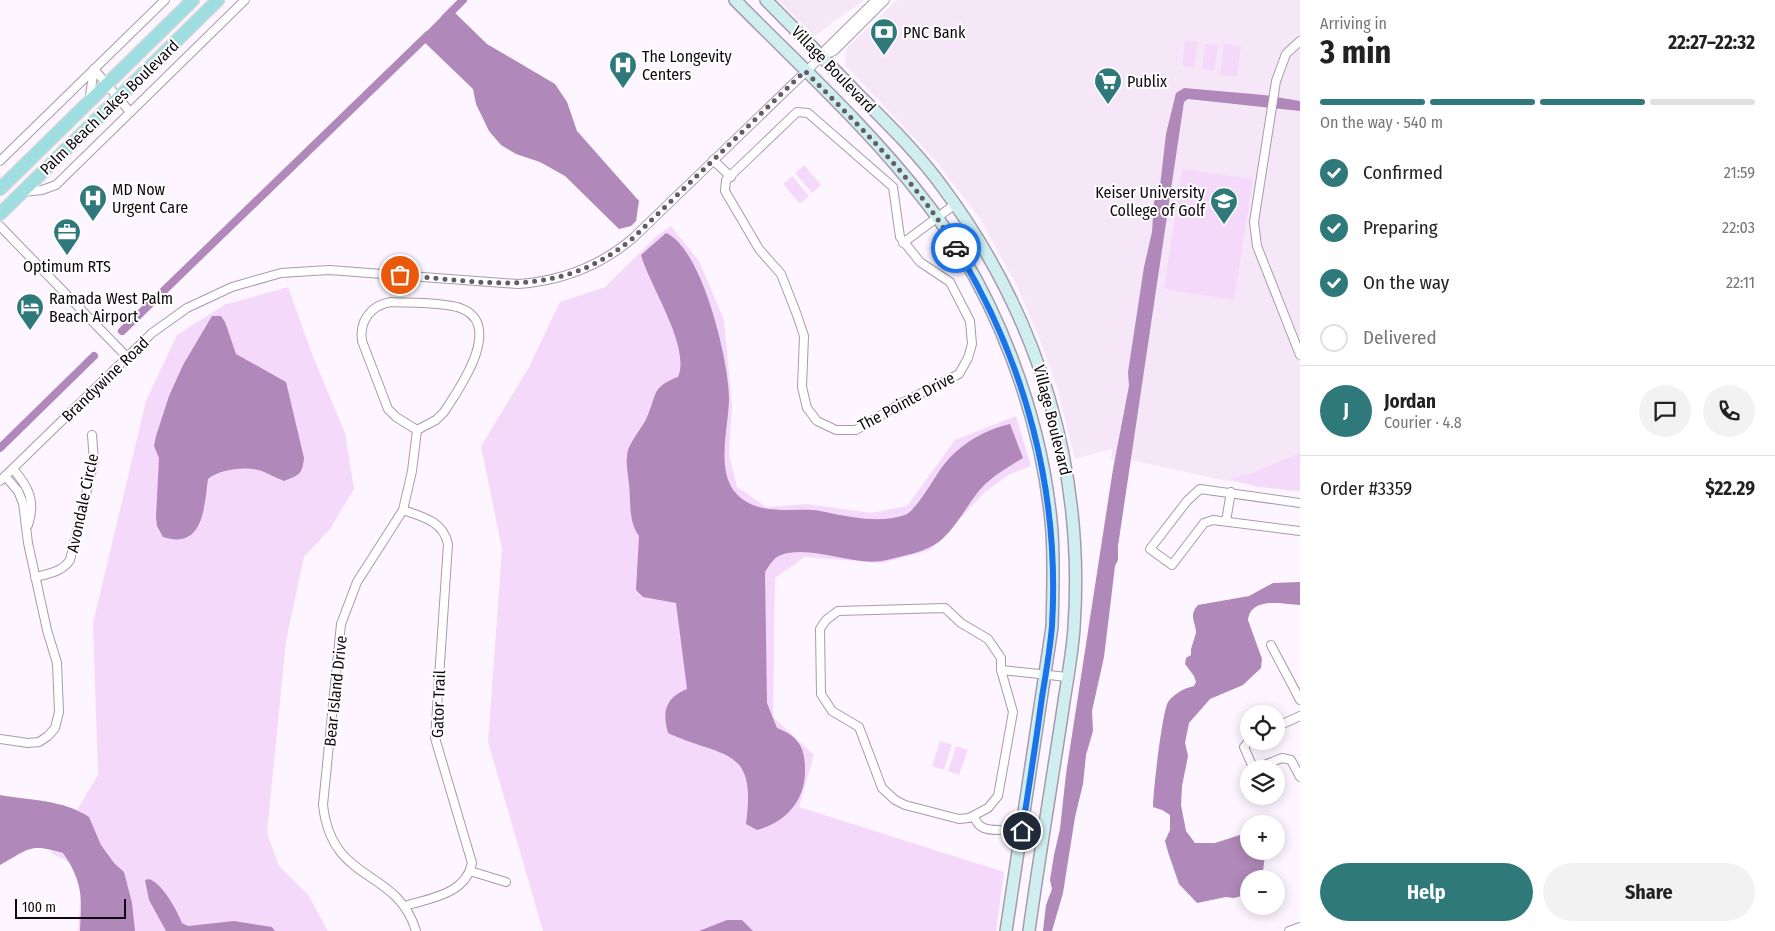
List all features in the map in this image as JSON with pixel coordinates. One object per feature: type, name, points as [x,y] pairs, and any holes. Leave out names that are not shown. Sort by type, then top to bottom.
[{"type":"main road","name":"Palm Beach Lakes Boulevard","points":[[0,189],[193,0]]},
{"type":"main road","name":"Palm Beach Lakes Boulevard","points":[[0,214],[218,0]]},
{"type":"street","points":[[0,161],[164,0]]},
{"type":"street","points":[[23,192],[42,190],[56,185],[245,0]]},
{"type":"street","name":"Village Boulevard","points":[[735,0],[885,152],[936,216],[969,269],[992,313],[1018,375],[1035,428],[1052,532],[1053,598],[1046,673],[1006,931]]},
{"type":"street","name":"Village Boulevard","points":[[766,0],[901,137],[945,190],[989,258],[1020,316],[1041,369],[1061,442],[1071,496],[1074,531],[1075,599],[1072,652],[1029,931]]},
{"type":"street","points":[[822,56],[826,49],[876,0]]},
{"type":"street","points":[[822,56],[834,51],[885,0]]},
{"type":"street","points":[[1300,41],[1290,50],[1280,64],[1256,211],[1255,234],[1257,246],[1300,355]]},
{"type":"street","name":"Brandywine Road","points":[[3,479],[127,357],[169,320],[206,298],[240,283],[281,273],[329,270],[518,284],[554,280],[591,267],[618,251],[822,56]]},
{"type":"street","points":[[94,69],[130,112]]},
{"type":"street","points":[[89,102],[94,69]]},
{"type":"street","name":"The Pointe Drive","points":[[798,112],[808,113],[893,187],[900,237],[903,242],[920,262],[950,282],[970,321],[972,344],[966,364],[953,377],[933,386],[856,430],[831,429],[817,421],[805,403],[802,387],[804,336],[781,274],[759,249],[727,198],[724,185],[798,112]]},
{"type":"street","points":[[713,160],[731,177]]},
{"type":"street","points":[[903,242],[936,216],[954,205]]},
{"type":"street","points":[[0,226],[127,357]]},
{"type":"street","points":[[386,303],[456,307],[471,315],[479,328],[481,339],[478,350],[447,408],[436,420],[416,430],[396,417],[388,409],[362,342],[362,330],[368,315],[376,307],[386,303]]},
{"type":"street","name":"Bear Island Drive","points":[[416,430],[412,470],[403,510],[357,582],[343,618],[338,643],[323,806],[329,835],[346,860],[365,875],[390,890],[405,906],[416,931]]},
{"type":"street","name":"Avondale Circle","points":[[35,577],[52,574],[70,560],[94,460],[92,435]]},
{"type":"street","points":[[13,470],[27,486],[32,501],[31,514],[26,530]]},
{"type":"street","points":[[0,739],[28,743],[39,742],[52,732],[58,718],[57,663],[35,577],[21,497],[3,479]]},
{"type":"street","points":[[1300,502],[1205,488],[1196,491],[1150,549],[1172,565],[1204,523],[1212,520],[1300,531]]},
{"type":"street","points":[[1226,521],[1231,492]]},
{"type":"street","name":"Gator Trail","points":[[403,510],[438,524],[445,533],[448,544],[435,738],[470,851],[470,871]]},
{"type":"street","points":[[945,608],[961,623],[988,639],[1001,658],[1001,670],[1011,700],[1013,717],[1000,790],[992,804],[974,816],[959,819],[905,805],[895,800],[882,788],[859,727],[832,711],[821,694],[820,629],[826,620],[838,611],[945,608]]},
{"type":"street","points":[[1272,645],[1300,700]]},
{"type":"street","points":[[1001,670],[1046,673],[1068,677]]},
{"type":"street","points":[[1285,724],[1300,716]]},
{"type":"street","points":[[1245,750],[1252,765],[1257,768],[1282,758],[1291,760],[1300,777]]},
{"type":"street","points":[[974,816],[979,826],[999,830]]},
{"type":"street","points":[[405,906],[455,890],[464,883],[470,871],[506,882]]},
{"type":"street","points":[[1289,931],[1300,927]]},
{"type":"shaded area","points":[[778,0],[864,0],[814,36]]},
{"type":"shaded area","points":[[897,0],[1300,0],[1300,492],[1222,480],[1130,460],[1111,460],[1112,449],[1075,459],[1057,388],[1039,337],[1017,286],[980,219],[935,160],[845,65],[846,49]]},
{"type":"shaded area","points":[[450,8],[487,44],[555,84],[567,102],[577,131],[639,201],[636,221],[631,226],[619,229],[565,176],[540,162],[516,154],[501,145],[489,131],[476,104],[473,89],[420,38]]},
{"type":"shaded area","points":[[1185,40],[1198,42],[1194,68],[1182,66]]},
{"type":"shaded area","points":[[1205,44],[1218,45],[1214,71],[1202,69]]},
{"type":"shaded area","points":[[1224,44],[1241,46],[1237,77],[1220,75]]},
{"type":"shaded area","points":[[1184,88],[1264,95],[1300,101],[1300,111],[1188,99],[1184,102],[1118,546],[1118,560],[1115,566],[1104,657],[1092,711],[1093,731],[1086,755],[1083,784],[1075,817],[1063,893],[1052,931],[1043,931],[1046,905],[1052,889],[1050,880],[1060,829],[1066,774],[1113,469],[1129,386],[1128,372],[1144,267],[1152,232],[1154,202],[1160,186],[1166,134],[1176,93]]},
{"type":"shaded area","points":[[804,165],[821,185],[812,193],[795,173]]},
{"type":"shaded area","points":[[1182,169],[1253,179],[1234,300],[1164,289]]},
{"type":"shaded area","points":[[792,176],[809,196],[800,204],[783,184]]},
{"type":"shaded area","points":[[671,226],[699,261],[724,320],[732,406],[729,454],[737,487],[766,507],[807,504],[871,513],[907,506],[955,440],[1016,416],[1031,466],[1008,475],[984,493],[930,550],[882,563],[805,557],[775,578],[773,717],[814,755],[799,807],[1004,872],[996,931],[543,931],[488,742],[502,549],[481,446],[528,369],[560,302],[605,287],[657,236]]},
{"type":"shaded area","points":[[666,233],[679,243],[691,260],[702,282],[719,333],[728,381],[729,398],[725,446],[726,470],[734,491],[742,499],[750,504],[770,509],[814,510],[848,517],[887,519],[905,515],[909,512],[949,459],[964,445],[981,434],[1010,424],[1023,458],[988,482],[978,492],[946,535],[934,545],[923,550],[875,562],[806,552],[793,552],[778,556],[773,560],[765,572],[767,703],[777,728],[795,739],[802,748],[805,769],[802,790],[793,808],[777,821],[757,830],[746,824],[748,798],[746,780],[741,767],[720,752],[668,733],[665,719],[667,706],[674,697],[687,689],[676,603],[643,597],[636,590],[639,536],[633,524],[631,511],[627,455],[632,442],[647,417],[656,392],[663,384],[678,377],[681,364],[679,350],[668,317],[641,255]]},
{"type":"shaded area","points":[[288,287],[312,354],[345,433],[354,489],[330,529],[304,557],[286,641],[267,833],[279,866],[308,895],[328,931],[78,931],[81,893],[71,863],[51,853],[98,775],[93,623],[146,401],[177,335],[224,305]]},
{"type":"shaded area","points":[[212,316],[221,316],[225,322],[236,354],[286,382],[304,458],[303,464],[299,474],[284,481],[256,469],[234,469],[213,476],[208,479],[203,513],[194,532],[187,537],[177,539],[163,537],[157,526],[156,517],[159,458],[154,446],[156,436],[169,396],[183,365]]},
{"type":"shaded area","points":[[1300,453],[1300,491],[1258,487],[1229,478],[1249,474]]},
{"type":"shaded area","points":[[1300,582],[1300,605],[1261,604],[1250,612],[1248,620],[1262,659],[1261,668],[1243,685],[1210,699],[1189,723],[1185,743],[1188,756],[1182,786],[1181,805],[1186,831],[1195,843],[1215,843],[1240,835],[1240,860],[1264,860],[1263,870],[1240,870],[1240,896],[1226,897],[1197,903],[1179,884],[1168,852],[1165,841],[1170,830],[1170,815],[1153,807],[1156,770],[1166,709],[1168,702],[1173,696],[1194,686],[1196,682],[1185,664],[1186,658],[1191,655],[1196,633],[1193,612],[1198,605],[1249,596],[1273,583]]},
{"type":"shaded area","points":[[940,741],[952,745],[944,770],[932,766]]},
{"type":"shaded area","points":[[956,746],[968,750],[959,775],[948,771]]},
{"type":"shaded area","points":[[0,795],[58,804],[79,811],[89,817],[101,845],[114,863],[124,872],[132,903],[135,931],[80,931],[80,890],[70,863],[63,853],[43,848],[30,849],[0,865]]},
{"type":"shaded area","points":[[149,879],[164,891],[182,923],[188,926],[234,921],[272,927],[275,931],[166,931],[149,900],[145,880]]},
{"type":"shaded area","points":[[727,920],[742,920],[753,931],[699,931]]},
{"type":"waterway","points":[[445,18],[463,0]]},
{"type":"waterway","points":[[122,331],[428,35]]},
{"type":"waterway","points":[[0,448],[94,356]]},
{"type":"way so far","points":[[400,275],[518,284],[554,280],[591,267],[618,251],[633,238],[805,71],[885,152],[927,203],[956,248]]},
{"type":"place","name":"PNC Bank","points":[[884,56]]},
{"type":"place","name":"The Longevity Centers","points":[[623,89]]},
{"type":"place","name":"Publix","points":[[1108,105]]},
{"type":"place","name":"MD Now Urgent Care","points":[[93,222]]},
{"type":"place","name":"Keiser University College of Golf","points":[[1224,225]]},
{"type":"place","name":"Optimum RTS","points":[[67,256]]},
{"type":"place","name":"Ramada West Palm Beach Airport","points":[[30,331]]},
{"type":"route","points":[[956,248],[969,269],[999,328],[1018,375],[1035,428],[1052,532],[1054,589],[1050,649],[1022,831]]}]
